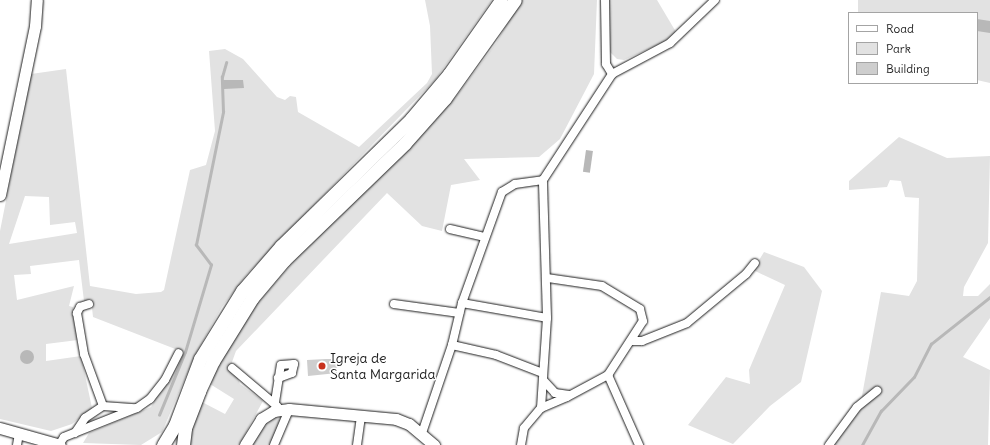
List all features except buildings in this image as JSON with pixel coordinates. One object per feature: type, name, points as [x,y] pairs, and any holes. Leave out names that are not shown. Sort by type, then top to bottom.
[{"type":"main road","points":[[0,195],[35,26],[37,0]]},
{"type":"main road","points":[[163,445],[175,425],[200,359],[242,291],[281,246],[411,119],[449,74],[501,0]]},
{"type":"main road","points":[[183,445],[185,428],[201,385],[252,298],[284,260],[405,143],[445,98],[515,0]]},
{"type":"main road","points":[[245,445],[262,419],[281,407],[402,421],[422,433],[434,445]]},
{"type":"main road","points":[[0,428],[18,440],[59,445]]},
{"type":"street","points":[[605,0],[606,64],[612,74]]},
{"type":"street","points":[[541,408],[547,318],[543,180],[612,74],[670,43],[715,0]]},
{"type":"street","points":[[422,433],[452,345],[462,303],[502,192],[515,184],[543,180]]},
{"type":"street","points":[[450,229],[485,237]]},
{"type":"street","points":[[632,341],[642,341],[686,323],[746,274],[755,262]]},
{"type":"street","points":[[521,445],[524,428],[541,408],[572,395],[608,375],[632,341],[643,321],[640,309],[602,286],[547,278]]},
{"type":"street","points":[[462,303],[547,318]]},
{"type":"street","points":[[89,304],[80,307],[77,314],[84,354],[103,406]]},
{"type":"street","points":[[394,304],[459,313]]},
{"type":"street","points":[[452,345],[496,355],[543,377],[555,394],[572,395]]},
{"type":"street","points":[[59,445],[64,437],[137,408],[158,390],[179,353]]},
{"type":"street","points":[[232,368],[281,407]]},
{"type":"street","points":[[608,375],[639,445]]},
{"type":"street","points":[[274,445],[281,407],[278,378]]},
{"type":"street","points":[[830,445],[857,407],[877,391]]},
{"type":"street","points":[[75,433],[85,418],[103,406],[137,408]]},
{"type":"street","points":[[357,445],[361,416]]},
{"type":"green space","points":[[425,0],[492,0],[435,80],[247,274],[222,307],[195,355],[162,432],[141,445],[83,443],[89,433],[151,407],[183,352],[93,317],[91,299],[84,301],[79,260],[30,266],[31,274],[14,275],[17,300],[74,286],[69,306],[73,307],[78,340],[46,344],[46,361],[81,356],[92,408],[72,424],[51,431],[0,419],[0,231],[31,74],[66,69],[90,286],[136,294],[161,292],[164,290],[190,170],[206,165],[215,131],[209,51],[225,49],[243,59],[277,97],[285,100],[290,96],[296,97],[298,112],[359,147],[427,83],[432,74],[430,26]],"holes":[[[25,196],[49,197],[50,225],[75,222],[77,233],[9,244]]]},
{"type":"green space","points":[[521,0],[597,0],[594,74],[560,139],[539,157],[464,159],[480,180],[451,185],[442,231],[422,226],[387,193],[236,351],[232,362],[240,384],[263,401],[239,445],[190,445],[189,436],[202,402],[225,414],[234,399],[210,384],[228,347],[252,310],[300,254],[455,98],[496,43]]},
{"type":"green space","points":[[609,0],[657,0],[676,32],[664,42],[624,60],[617,59],[610,52]]},
{"type":"green space","points":[[858,0],[990,0],[990,83],[978,80],[978,12],[858,12]]},
{"type":"green space","points":[[899,137],[947,158],[990,156],[988,243],[964,287],[963,296],[978,296],[990,284],[990,318],[963,357],[990,370],[988,445],[834,445],[859,412],[881,292],[909,296],[917,281],[919,198],[905,197],[901,181],[890,180],[887,187],[849,190],[849,181]]},
{"type":"green space","points":[[764,252],[804,267],[822,291],[801,382],[770,406],[733,444],[688,425],[726,377],[750,384],[749,370],[785,285],[753,270]]},
{"type":"green space","points":[[273,418],[282,419],[282,422],[270,445],[252,445],[261,430]]},
{"type":"shaded area","points":[[978,19],[990,21],[990,33],[978,31]]},
{"type":"shaded area","points":[[223,80],[243,80],[244,88],[224,89]]},
{"type":"shaded area","points":[[586,150],[593,151],[590,173],[583,172]]},
{"type":"shaded area","points":[[24,350],[30,350],[34,354],[34,360],[30,364],[24,364],[20,360],[20,354]]},
{"type":"waterway","points":[[159,415],[185,352],[211,265],[196,245],[223,112],[222,77],[226,63]]},
{"type":"waterway","points":[[862,445],[881,411],[914,377],[931,344],[990,297]]},
{"type":"place","name":"Igreja de Santa Margarida","points":[[322,366]]}]
